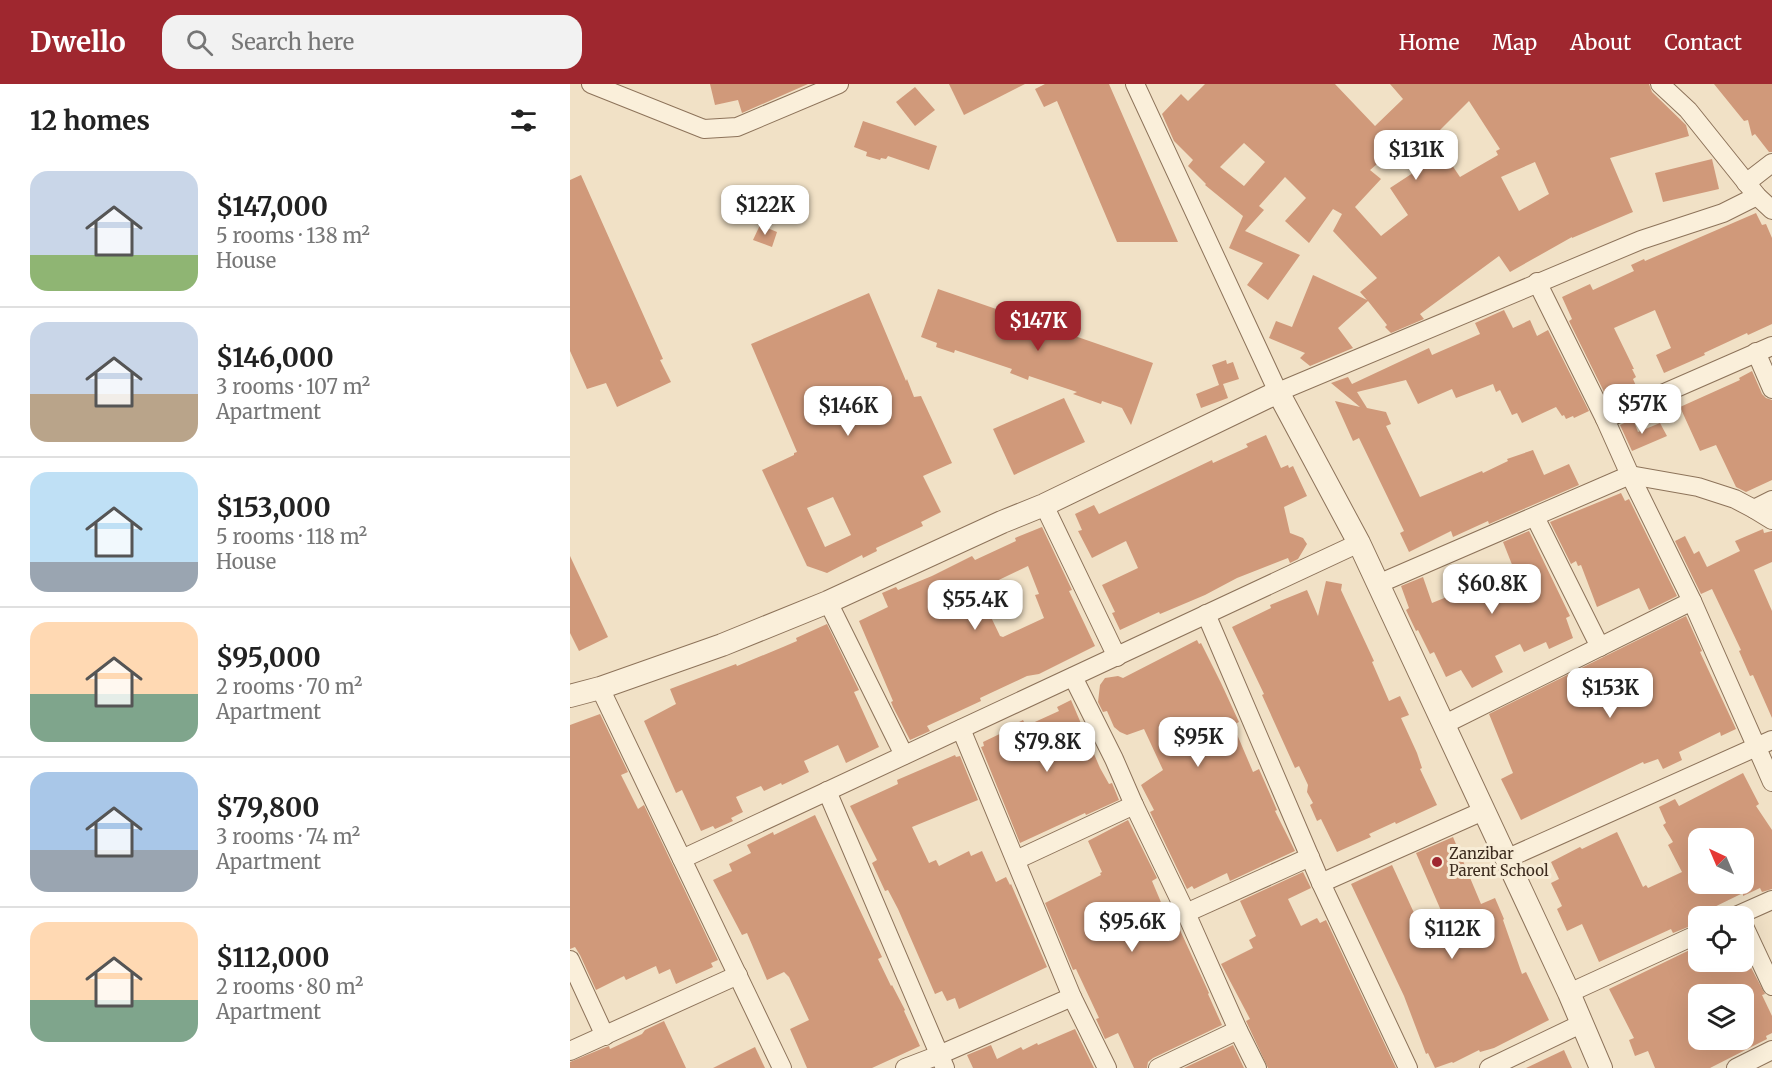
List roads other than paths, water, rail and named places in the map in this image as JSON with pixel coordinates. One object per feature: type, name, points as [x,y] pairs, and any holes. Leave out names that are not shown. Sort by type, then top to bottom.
[{"type":"street","points":[[591,84],[704,129],[737,128],[839,84]]},
{"type":"street","points":[[1135,84],[1278,392],[1359,543],[1569,993],[1601,1068]]},
{"type":"street","points":[[1660,84],[1688,110],[1751,189],[1772,210]]},
{"type":"street","points":[[570,696],[600,688],[722,645],[828,602],[1044,505],[1278,392],[1641,240],[1724,213],[1751,189],[1772,163]]},
{"type":"street","points":[[1537,282],[1764,744],[1772,782]]},
{"type":"street","points":[[1605,419],[1764,349],[1772,389]]},
{"type":"street","points":[[1378,584],[1630,475],[1698,486],[1735,500],[1772,520]]},
{"type":"street","points":[[1754,509],[1772,500]]},
{"type":"street","points":[[1044,505],[1116,657]]},
{"type":"street","points":[[1535,517],[1600,647]]},
{"type":"street","points":[[682,859],[1359,543]]},
{"type":"street","points":[[1443,725],[1692,601]]},
{"type":"street","points":[[828,602],[904,755]]},
{"type":"street","points":[[1206,614],[1321,883],[1408,1068]]},
{"type":"street","points":[[1073,677],[1114,759],[1257,1068]]},
{"type":"street","points":[[600,688],[782,1068]]},
{"type":"street","points":[[961,729],[1072,997],[1107,1068]]},
{"type":"street","points":[[1506,859],[1764,744]]},
{"type":"street","points":[[827,791],[942,1062]]},
{"type":"street","points":[[1016,860],[1134,805]]},
{"type":"street","points":[[1321,883],[1483,811]]},
{"type":"street","points":[[1186,913],[1310,857]]},
{"type":"street","points":[[1754,910],[1772,900]]},
{"type":"street","points":[[1569,993],[1688,939]]},
{"type":"street","points":[[1754,949],[1772,986]]},
{"type":"street","points":[[570,960],[605,1036]]},
{"type":"street","points":[[570,1051],[738,975]]},
{"type":"street","points":[[905,1068],[942,1062],[1072,997]]},
{"type":"street","points":[[1489,1068],[1581,1024]]},
{"type":"street","points":[[1158,1068],[1238,1030]]},
{"type":"street","points":[[1736,1068],[1772,1050]]},
{"type":"place","name":"Zanzibar Parent School","points":[[1437,862]]}]
